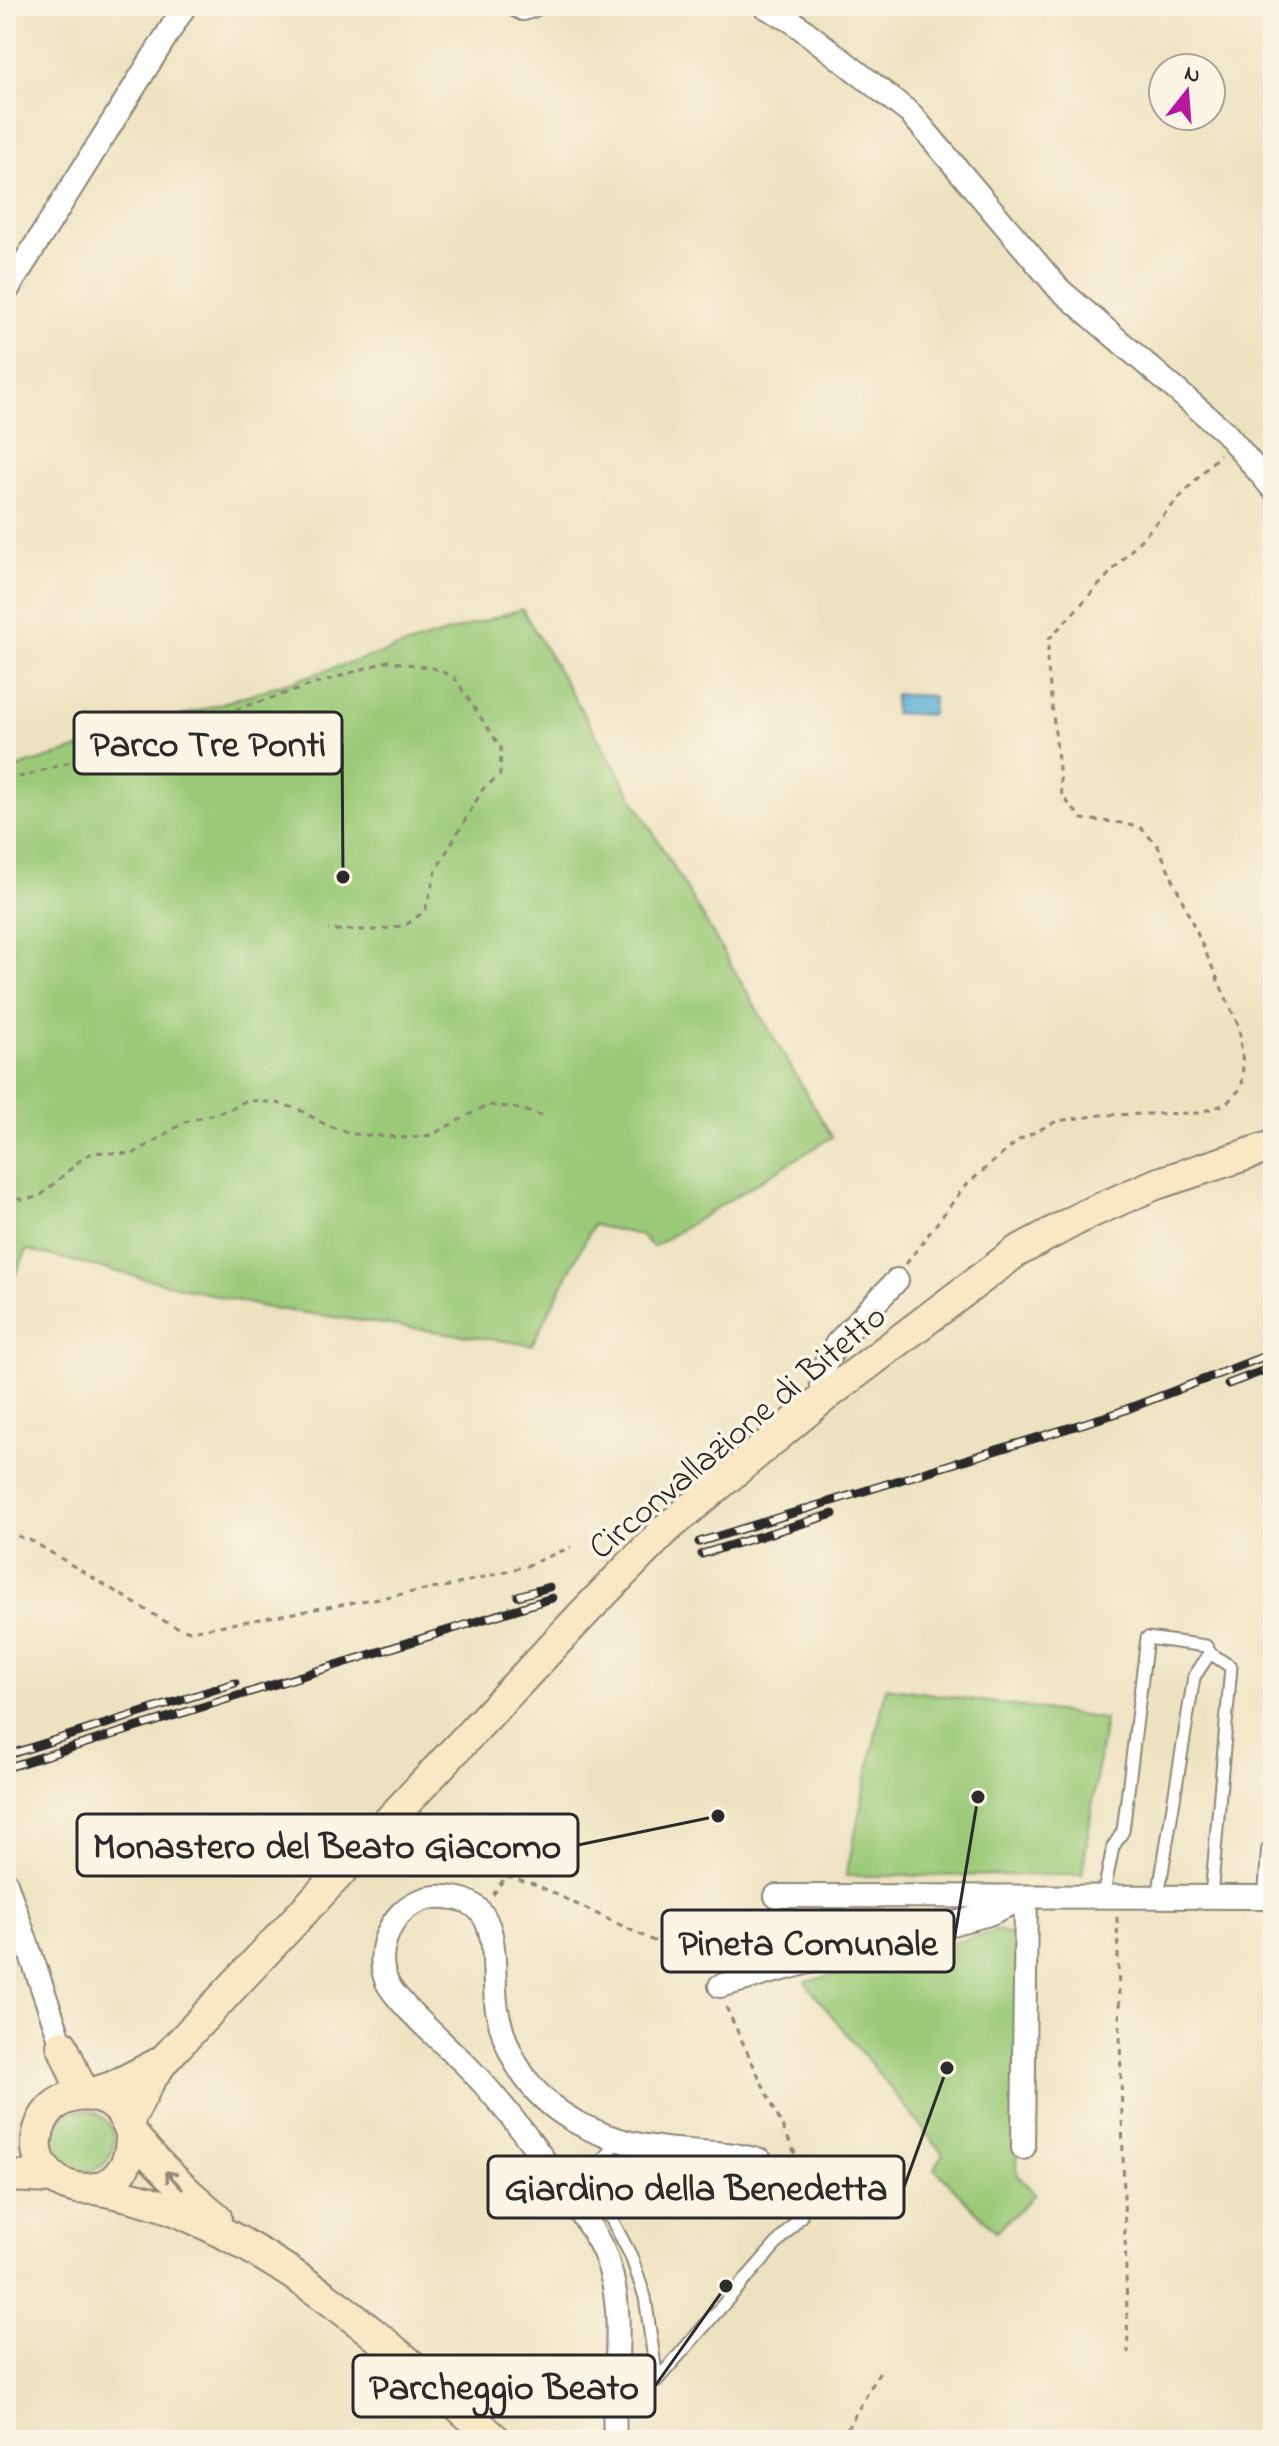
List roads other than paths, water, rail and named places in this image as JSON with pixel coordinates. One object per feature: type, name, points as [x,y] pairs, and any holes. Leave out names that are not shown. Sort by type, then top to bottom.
[{"type":"main road","name":"Circonvallazione di Bitetto","points":[[164,2060],[666,1529],[823,1398],[1016,1252],[1085,1215],[1156,1184],[1273,1146]]},
{"type":"main road","points":[[62,2045],[68,2078],[76,2097]]},
{"type":"main road","points":[[164,2060],[112,2087],[51,2108],[37,2136],[37,2151],[43,2166],[53,2178],[66,2186],[81,2190],[96,2189],[176,2211],[254,2250]]},
{"type":"main road","points":[[96,2189],[113,2181],[125,2167],[131,2150],[129,2127],[148,2083],[164,2060]]},
{"type":"main road","points":[[76,2097],[111,2104],[184,2191],[254,2250],[360,2323],[496,2440]]},
{"type":"main road","points":[[6,2161],[37,2136]]},
{"type":"main road","points":[[6,2176],[53,2178]]},
{"type":"street","points":[[6,292],[185,6]]},
{"type":"street","points":[[517,6],[523,9],[532,6]]},
{"type":"street","points":[[764,6],[792,21],[911,114],[1058,288],[1233,440],[1273,489]]},
{"type":"street","points":[[823,1398],[821,1372],[837,1343],[897,1280]]},
{"type":"street","points":[[776,1896],[1272,1897],[1273,1851]]},
{"type":"street","points":[[6,1883],[62,2045]]},
{"type":"street","points":[[615,2440],[613,2406],[618,2297],[604,2252],[541,2155],[469,2069],[388,1985],[381,1965],[382,1945],[394,1923],[415,1902],[436,1895],[462,1899],[483,1911],[491,1931],[497,2008],[507,2049],[525,2078],[550,2104],[584,2128],[666,2149],[739,2154],[761,2161]]},
{"type":"street","points":[[718,1978],[989,1914],[1026,1897]]},
{"type":"street","points":[[1023,2148],[1026,1897]]},
{"type":"lane","points":[[1110,1897],[1113,1847],[1123,1831],[1147,1638],[1206,1646],[1210,1653],[1231,1667],[1211,1897]]},
{"type":"lane","points":[[1158,1897],[1194,1677],[1210,1653]]},
{"type":"lane","points":[[619,2138],[585,2184],[600,2211],[611,2218],[631,2256],[645,2297],[657,2380],[801,2216],[778,2167],[761,2161]]},
{"type":"water","points":[[895,694],[933,696],[932,715],[894,713]]},
{"type":"railway","points":[[699,1542],[1114,1414],[1273,1353]]},
{"type":"railway","points":[[1228,1384],[1273,1367]]},
{"type":"railway","points":[[702,1554],[833,1514]]},
{"type":"railway","points":[[518,1596],[549,1587]]},
{"type":"railway","points":[[6,1768],[552,1598]]},
{"type":"railway","points":[[14,1753],[235,1683]]},
{"type":"place","name":"Parco Tre Ponti","points":[[343,877]]},
{"type":"place","name":"Pineta Comunale","points":[[978,1797]]},
{"type":"place","name":"Monastero del Beato Giacomo","points":[[718,1816]]},
{"type":"place","name":"Giardino della Benedetta","points":[[947,2068]]},
{"type":"place","name":"Parcheggio Beato","points":[[726,2286]]}]
